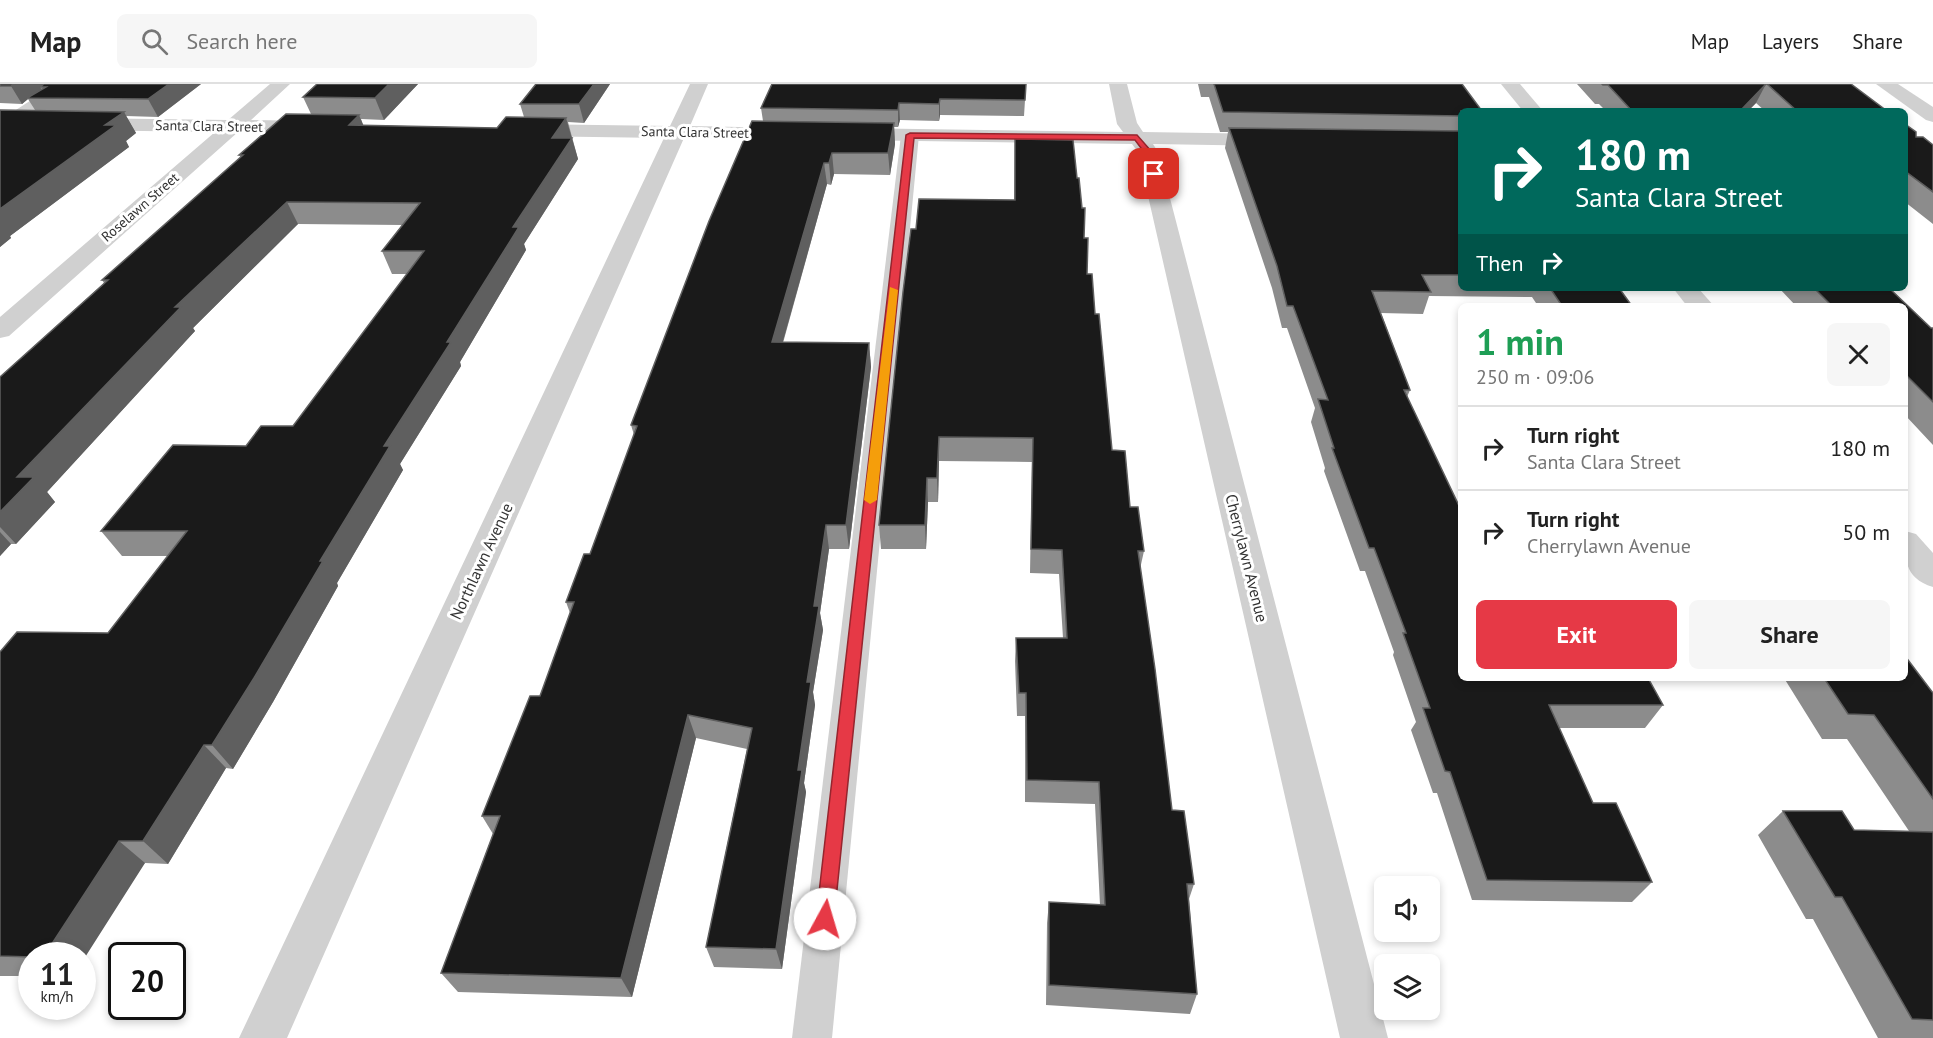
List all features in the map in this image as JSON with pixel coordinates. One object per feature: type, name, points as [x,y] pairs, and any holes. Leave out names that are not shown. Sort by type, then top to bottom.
[{"type":"street","name":"Roselawn Street","points":[[0,330],[281,84]]},
{"type":"street","name":"Northlawn Avenue","points":[[263,1038],[699,84]]},
{"type":"street","name":"Cherrylawn Avenue","points":[[1118,84],[1127,124],[1148,152],[1364,1038]]},
{"type":"street","points":[[1509,84],[1530,108]]},
{"type":"street","points":[[1885,84],[1933,116]]},
{"type":"street","name":"Santa Clara Street","points":[[4,123],[338,128]]},
{"type":"street","name":"Santa Clara Street","points":[[502,130],[805,134]]},
{"type":"street","points":[[828,134],[1294,140]]},
{"type":"street","points":[[1688,291],[1698,303]]},
{"type":"street","points":[[1908,546],[1933,575]]},
{"type":"lane","points":[[4,123],[67,84]]},
{"type":"lane","points":[[812,1038],[910,135]]},
{"type":"building","points":[[0,84],[14,84],[0,86]]},
{"type":"building","points":[[44,84],[169,84],[148,99],[27,98],[46,87],[40,87]]},
{"type":"building","points":[[317,84],[389,84],[375,98],[303,97]]},
{"type":"building","points":[[536,84],[594,84],[579,104],[520,104]]},
{"type":"building","points":[[772,84],[1026,84],[1025,100],[940,99],[939,104],[899,103],[898,110],[761,108]]},
{"type":"building","points":[[1214,84],[1462,84],[1480,108],[1458,108],[1458,116],[1223,112]]},
{"type":"building","points":[[1766,84],[1743,108],[1629,108],[1608,85],[1603,85]]},
{"type":"building","points":[[1767,84],[1851,84],[1883,108],[1794,108]]},
{"type":"building","points":[[0,110],[124,112],[105,125],[116,125],[0,209]]},
{"type":"building","points":[[286,114],[359,115],[349,125],[497,128],[506,117],[566,118],[552,138],[572,138],[513,227],[519,227],[447,342],[451,342],[384,446],[390,446],[320,561],[323,561],[254,678],[212,745],[204,745],[143,841],[119,841],[53,942],[18,942],[18,957],[0,956],[0,652],[17,632],[108,633],[187,531],[101,531],[173,445],[246,446],[261,426],[293,426],[424,251],[382,251],[420,203],[287,202],[175,307],[181,307],[17,477],[34,477],[0,512],[0,377],[108,280],[102,280],[243,155],[239,155]]},
{"type":"building","points":[[752,121],[894,123],[888,153],[832,153],[829,163],[824,163],[772,342],[869,343],[846,525],[826,525],[814,606],[819,606],[807,682],[811,682],[798,770],[802,770],[776,949],[706,947],[752,728],[688,715],[621,978],[441,973],[500,816],[482,816],[530,696],[540,696],[574,602],[566,602],[584,554],[590,554],[637,426],[631,425],[709,221]]},
{"type":"building","points":[[1908,126],[1916,132],[1916,137],[1923,137],[1933,145],[1933,192],[1908,173]]},
{"type":"building","points":[[1229,128],[1458,131],[1458,275],[1422,275],[1431,292],[1372,291],[1410,390],[1404,390],[1458,504],[1458,681],[1650,681],[1663,705],[1549,705],[1593,803],[1616,803],[1652,882],[1487,880],[1450,772],[1445,771],[1423,708],[1430,708],[1403,633],[1406,633],[1374,548],[1369,548],[1332,448],[1334,448],[1318,399],[1328,400],[1293,306],[1287,306],[1277,266]]},
{"type":"building","points":[[1015,139],[1073,140],[1082,208],[1085,208],[1084,238],[1088,238],[1087,274],[1092,274],[1095,314],[1099,314],[1112,450],[1125,451],[1130,507],[1138,507],[1144,551],[1138,551],[1172,810],[1184,811],[1194,884],[1187,884],[1197,994],[1049,985],[1049,902],[1105,905],[1099,782],[1027,780],[1026,693],[1019,693],[1016,638],[1067,638],[1062,550],[1031,549],[1033,438],[939,437],[937,478],[927,478],[925,525],[879,525],[903,292],[911,229],[916,229],[919,199],[1015,200]]},
{"type":"building","points":[[1552,291],[1621,291],[1630,303],[1560,303]]},
{"type":"building","points":[[1817,291],[1892,291],[1905,303],[1829,303]]},
{"type":"building","points":[[1908,306],[1933,328],[1933,402],[1908,377]]},
{"type":"building","points":[[1908,660],[1933,693],[1933,799],[1874,715],[1848,714],[1826,681],[1908,681]]},
{"type":"building","points":[[1783,811],[1842,811],[1854,830],[1933,832],[1933,1020],[1912,1019],[1842,897],[1835,897]]},
{"type":"slow traffic","points":[[870,500],[893,290]]},
{"type":"route","points":[[825,919],[910,135],[1137,138],[1148,152],[1154,174]]}]
